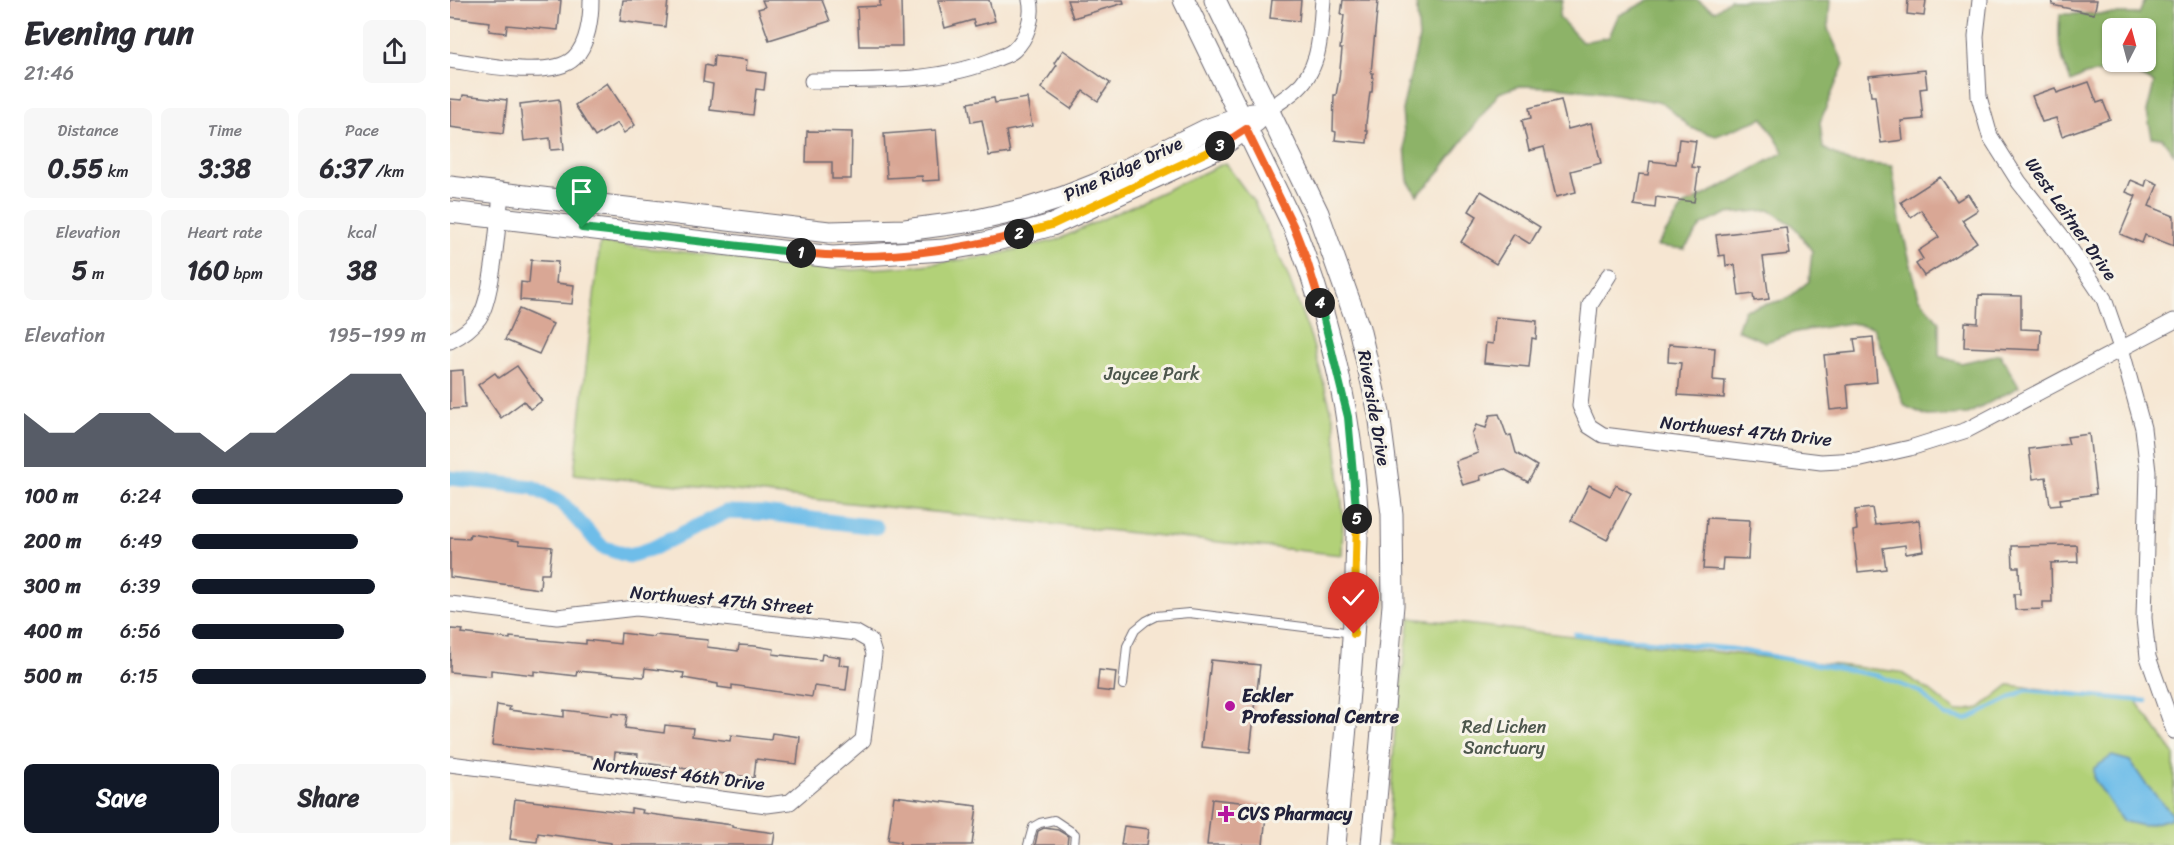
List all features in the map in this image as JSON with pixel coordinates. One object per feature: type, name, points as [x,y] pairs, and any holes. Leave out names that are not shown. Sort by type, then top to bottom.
[{"type":"street","points":[[450,60],[524,70],[550,69],[574,58],[584,42],[591,20],[591,0]]},
{"type":"street","points":[[813,81],[929,76],[981,65],[1013,51],[1029,30],[1030,0]]},
{"type":"street","name":"Riverside Drive","points":[[1184,0],[1293,225],[1329,332],[1348,417],[1357,510],[1354,634],[1335,845]]},
{"type":"street","name":"Riverside Drive","points":[[1215,0],[1318,213],[1359,328],[1379,413],[1392,514],[1393,605],[1372,845]]},
{"type":"street","points":[[1268,111],[1296,90],[1310,73],[1318,53],[1323,0]]},
{"type":"street","name":"West Leitner Drive","points":[[1980,0],[1976,36],[1979,97],[1990,136],[2019,182],[2063,238],[2104,299],[2144,428],[2148,472],[2144,618],[2148,657],[2170,713],[2174,731]]},
{"type":"street","name":"Pine Ridge Drive","points":[[450,188],[829,232],[905,231],[973,221],[1026,209],[1064,197],[1097,184],[1206,130],[1243,123],[1268,111]]},
{"type":"street","name":"Pine Ridge Drive","points":[[450,212],[832,257],[944,250],[986,243],[1052,225],[1220,147],[1243,123]]},
{"type":"street","points":[[450,341],[468,332],[481,316],[489,294],[501,194]]},
{"type":"street","name":"Northwest 47th Drive","points":[[1609,275],[1590,305],[1580,406],[1589,426],[1603,435],[1821,462],[1857,460],[1910,448],[1967,430],[2174,321]]},
{"type":"street","name":"Northwest 47th Street","points":[[450,604],[557,617],[636,608],[856,633],[870,640],[874,654],[867,723]]},
{"type":"street","name":"Northwest 46th Drive","points":[[450,764],[767,805],[790,802],[863,740],[867,723]]},
{"type":"lane","points":[[1123,685],[1127,646],[1135,630],[1156,616],[1189,614],[1354,634]]},
{"type":"lane","points":[[1028,845],[1033,827],[1053,820],[1075,834],[1074,845]]},
{"type":"green space","points":[[1416,0],[1562,0],[1559,17],[1582,42],[1609,37],[1618,16],[1649,0],[1697,0],[1715,11],[1730,0],[1830,0],[1828,29],[1844,64],[1820,122],[1823,148],[1849,162],[1892,166],[1900,221],[1919,297],[1939,322],[1939,356],[1961,363],[2000,354],[2019,387],[1968,414],[1927,416],[1905,406],[1873,327],[1850,323],[1796,332],[1766,342],[1737,330],[1744,310],[1787,299],[1809,281],[1812,251],[1793,225],[1769,210],[1726,214],[1702,225],[1684,249],[1657,246],[1684,205],[1784,152],[1763,118],[1716,136],[1691,128],[1663,103],[1615,94],[1556,87],[1519,86],[1499,93],[1434,179],[1417,195],[1408,181],[1402,110],[1419,38]]},
{"type":"green space","points":[[2145,0],[2174,0],[2174,154],[2162,138],[2152,137],[2147,112],[2154,83],[2131,72],[2156,72],[2156,18],[2102,18],[2102,72],[2085,75],[2071,82],[2059,41],[2060,14],[2139,14]]},
{"type":"green space","name":"Jaycee Park","points":[[1225,163],[1254,202],[1286,271],[1311,338],[1334,420],[1343,514],[1342,555],[574,474],[600,243],[853,270],[914,266],[990,256],[1057,240]]},
{"type":"green space","name":"Red Lichen Sanctuary","points":[[1410,618],[1900,672],[1929,690],[1956,712],[1980,708],[2009,685],[2136,701],[2174,754],[2174,845],[1388,845],[1395,728]]},
{"type":"water","points":[[2112,756],[2130,761],[2145,783],[2172,814],[2170,819],[2143,826],[2122,821],[2094,779],[2094,768]]},
{"type":"building","points":[[450,0],[561,0],[558,30],[507,25],[506,33],[489,31],[490,22],[450,17]]},
{"type":"building","points":[[623,0],[668,0],[665,27],[620,21]]},
{"type":"building","points":[[762,0],[822,0],[830,21],[769,40],[758,9],[765,7]]},
{"type":"building","points":[[880,0],[901,0],[902,46],[859,46],[857,7],[880,6]]},
{"type":"building","points":[[938,0],[989,0],[995,21],[975,26],[973,20],[945,28]]},
{"type":"building","points":[[1067,0],[1123,0],[1124,3],[1073,18]]},
{"type":"building","points":[[1272,0],[1301,0],[1299,21],[1270,18]]},
{"type":"building","points":[[1343,0],[1378,0],[1371,73],[1373,73],[1372,92],[1370,92],[1366,123],[1367,143],[1335,140],[1336,132],[1333,131],[1334,95],[1336,95],[1339,79],[1342,49],[1340,49],[1344,15],[1341,15]]},
{"type":"building","points":[[1908,0],[1926,0],[1924,16],[1907,14]]},
{"type":"building","points":[[2053,0],[2097,0],[2094,14],[2052,5]]},
{"type":"building","points":[[1063,50],[1110,83],[1098,101],[1083,91],[1071,109],[1041,88],[1057,65],[1054,63]]},
{"type":"building","points":[[714,56],[747,60],[746,70],[766,73],[764,90],[756,89],[753,115],[710,110],[713,84],[703,82],[705,65],[713,67]]},
{"type":"building","points":[[1925,70],[1927,88],[1920,89],[1923,119],[1901,121],[1903,140],[1881,143],[1875,96],[1871,96],[1869,76]]},
{"type":"building","points":[[2089,82],[2097,103],[2103,101],[2110,119],[2062,136],[2056,118],[2042,122],[2032,96],[2055,88],[2057,93]]},
{"type":"building","points":[[607,83],[635,125],[624,133],[617,123],[595,137],[575,105]]},
{"type":"building","points":[[463,95],[507,100],[503,134],[450,127],[450,99],[462,100]]},
{"type":"building","points":[[994,98],[995,103],[1027,98],[1032,126],[1006,131],[1010,153],[989,156],[982,120],[971,122],[968,103]]},
{"type":"building","points":[[559,99],[564,149],[551,150],[550,138],[524,141],[520,104]]},
{"type":"building","points":[[1561,100],[1568,129],[1591,123],[1601,163],[1571,171],[1576,192],[1556,197],[1544,147],[1529,151],[1522,120],[1531,118],[1529,108]]},
{"type":"building","points":[[936,130],[940,180],[923,181],[922,176],[887,178],[884,134]]},
{"type":"building","points":[[807,131],[852,132],[851,179],[832,179],[832,162],[806,162]]},
{"type":"building","points":[[1679,139],[1696,141],[1692,167],[1699,168],[1694,202],[1656,197],[1655,208],[1634,205],[1639,174],[1648,175],[1650,161],[1676,164]]},
{"type":"building","points":[[1940,177],[1957,201],[1968,194],[1978,210],[1962,220],[1977,242],[1924,276],[1916,264],[1923,259],[1918,251],[1939,237],[1921,210],[1911,217],[1901,202]]},
{"type":"building","points":[[2147,179],[2158,184],[2149,206],[2174,216],[2174,246],[2145,235],[2142,243],[2120,234],[2136,196],[2126,192],[2131,180],[2145,186]]},
{"type":"building","points":[[1481,191],[1540,227],[1530,244],[1514,234],[1496,264],[1461,242],[1477,216],[1469,211]]},
{"type":"building","points":[[1786,227],[1790,254],[1763,257],[1769,299],[1754,301],[1753,294],[1739,296],[1735,265],[1726,266],[1725,255],[1719,256],[1716,235]]},
{"type":"building","points":[[531,260],[558,262],[556,283],[574,285],[572,304],[520,300],[521,282],[529,283]]},
{"type":"building","points":[[1979,295],[2021,296],[2021,329],[2041,330],[2040,350],[1964,347],[1965,322],[1978,323]]},
{"type":"building","points":[[519,309],[553,324],[539,354],[505,340]]},
{"type":"building","points":[[1495,317],[1537,321],[1536,339],[1532,338],[1529,367],[1484,363],[1486,343],[1493,344]]},
{"type":"building","points":[[1873,337],[1877,382],[1847,385],[1849,408],[1830,410],[1824,355],[1856,352],[1854,339]]},
{"type":"building","points":[[1669,344],[1715,348],[1713,380],[1725,381],[1724,398],[1678,395],[1681,363],[1668,362]]},
{"type":"building","points":[[517,366],[542,401],[530,409],[524,401],[501,418],[478,385],[495,373],[499,378]]},
{"type":"building","points":[[463,370],[465,408],[450,409],[450,371]]},
{"type":"building","points":[[1499,414],[1507,436],[1511,435],[1516,453],[1537,466],[1528,482],[1504,469],[1480,476],[1481,480],[1463,485],[1455,461],[1478,453],[1472,434],[1476,425],[1486,428],[1490,415]]},
{"type":"building","points":[[2089,434],[2096,494],[2060,499],[2061,504],[2050,505],[2046,477],[2033,479],[2029,449],[2069,444],[2067,437]]},
{"type":"building","points":[[1589,485],[1610,496],[1616,485],[1631,493],[1607,540],[1571,521]]},
{"type":"building","points":[[1872,508],[1875,525],[1919,520],[1923,551],[1906,554],[1905,545],[1883,548],[1886,569],[1858,572],[1853,531],[1857,530],[1855,510]]},
{"type":"building","points":[[1707,518],[1750,520],[1748,559],[1723,558],[1722,570],[1703,569]]},
{"type":"building","points":[[470,534],[519,541],[519,544],[552,547],[549,574],[541,574],[540,589],[450,577],[450,538],[469,539]]},
{"type":"building","points":[[2077,545],[2078,562],[2051,563],[2052,602],[2043,602],[2043,609],[2015,610],[2014,594],[2020,594],[2019,567],[2013,567],[2012,546]]},
{"type":"building","points":[[451,629],[463,630],[462,633],[510,639],[510,637],[586,644],[586,640],[620,644],[621,633],[654,637],[655,635],[708,640],[707,647],[738,651],[739,645],[755,646],[774,649],[773,654],[821,660],[822,654],[840,657],[839,665],[849,666],[846,690],[814,686],[812,697],[732,685],[732,689],[718,687],[718,684],[683,678],[684,673],[645,668],[644,677],[577,671],[576,676],[534,671],[534,675],[491,670],[491,676],[450,672]]},
{"type":"building","name":"Eckler Professional Centre","points":[[1211,660],[1260,665],[1250,752],[1201,747]]},
{"type":"building","points":[[1099,670],[1116,672],[1114,692],[1097,690]]},
{"type":"building","points":[[497,705],[510,707],[509,710],[564,717],[564,710],[612,716],[612,713],[627,715],[625,728],[664,733],[665,725],[693,728],[692,736],[730,741],[731,735],[771,740],[772,733],[800,737],[797,764],[756,759],[754,778],[637,762],[638,754],[615,752],[614,761],[592,758],[592,756],[492,745]]},
{"type":"building","points":[[894,796],[977,806],[972,845],[900,845],[900,842],[888,840]]},
{"type":"building","points":[[515,799],[631,813],[631,808],[643,810],[642,813],[775,833],[773,845],[611,845],[611,843],[538,833],[537,842],[510,839]]},
{"type":"building","name":"CVS Pharmacy","points":[[1212,799],[1267,805],[1263,845],[1207,845]]},
{"type":"building","points":[[1124,826],[1149,829],[1147,845],[1121,845]]},
{"type":"building","points":[[1044,828],[1058,830],[1068,836],[1067,845],[1035,845],[1038,831]]},
{"type":"waterway","points":[[450,478],[532,487],[561,502],[602,547],[629,556],[653,548],[726,512],[763,513],[876,527]]},
{"type":"waterway","points":[[1575,634],[1733,649],[1879,676],[1920,692],[1945,716],[1966,720],[2026,690],[2146,701]]},
{"type":"place","name":"Eckler Professional Centre","points":[[1230,706]]},
{"type":"place","name":"CVS Pharmacy","points":[[1226,814]]},
{"type":"route","points":[[582,228],[832,257],[944,250],[986,243],[1052,225],[1220,147],[1246,129],[1293,225],[1307,261],[1329,332],[1348,417],[1357,510],[1354,634]]}]
